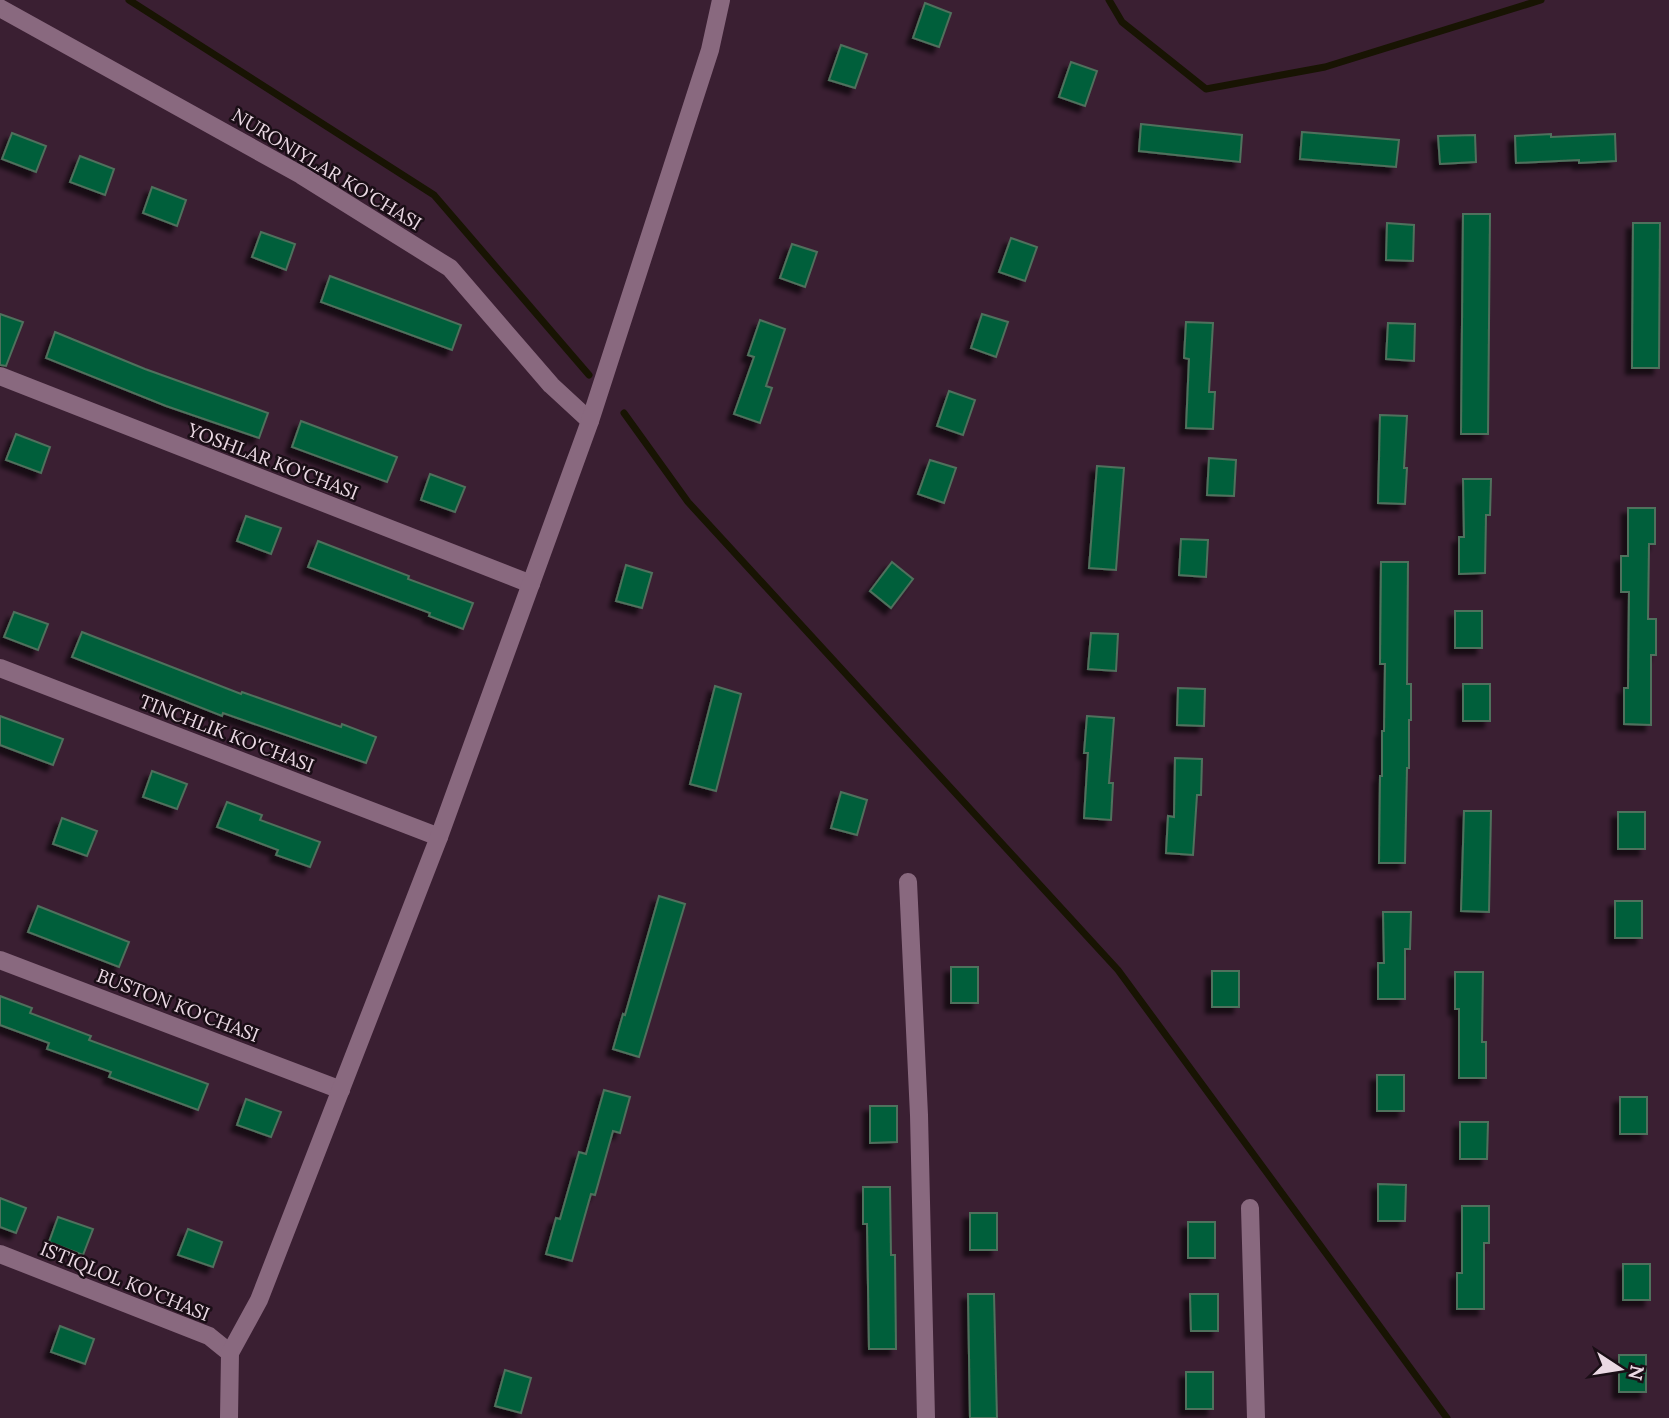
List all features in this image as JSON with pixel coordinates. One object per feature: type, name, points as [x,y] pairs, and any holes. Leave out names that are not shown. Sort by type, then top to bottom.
[{"type":"street","points":[[229,1418],[230,1353],[259,1300],[439,837],[531,584],[590,421],[710,50],[721,0]]},
{"type":"street","name":"NURONIYLAR KO'CHASI","points":[[0,8],[301,175],[450,268],[551,385],[590,421]]},
{"type":"street","name":"YOSHLAR KO'CHASI","points":[[0,376],[531,584]]},
{"type":"street","name":"TINCHLIK KO'CHASI","points":[[0,668],[439,837]]},
{"type":"street","points":[[908,882],[919,1115],[926,1418]]},
{"type":"street","name":"BUSTON KO'CHASI","points":[[0,960],[341,1090]]},
{"type":"street","points":[[1250,1208],[1256,1418]]},
{"type":"street","name":"ISTIQLOL KO'CHASI","points":[[0,1254],[209,1336],[230,1353]]},
{"type":"building","points":[[925,3],[951,13],[939,47],[913,38]]},
{"type":"building","points":[[841,45],[867,54],[855,88],[829,80]]},
{"type":"building","points":[[1071,62],[1097,71],[1085,106],[1059,97]]},
{"type":"building","points":[[1141,124],[1242,135],[1240,162],[1139,151]]},
{"type":"building","points":[[1302,132],[1399,140],[1396,167],[1300,159]]},
{"type":"building","points":[[12,133],[46,146],[36,172],[2,159]]},
{"type":"building","points":[[1551,134],[1551,137],[1615,134],[1616,161],[1516,163],[1515,136]]},
{"type":"building","points":[[1475,135],[1476,162],[1440,164],[1438,136]]},
{"type":"building","points":[[80,156],[114,169],[105,195],[70,182]]},
{"type":"building","points":[[152,187],[186,200],[177,226],[143,213]]},
{"type":"building","points":[[1463,214],[1490,214],[1488,434],[1461,434]]},
{"type":"building","points":[[1387,223],[1414,225],[1413,261],[1386,260]]},
{"type":"building","points":[[1633,223],[1660,223],[1659,368],[1632,368]]},
{"type":"building","points":[[261,232],[295,244],[286,270],[252,257]]},
{"type":"building","points":[[1011,238],[1037,247],[1025,281],[999,272]]},
{"type":"building","points":[[792,244],[817,252],[805,287],[780,278]]},
{"type":"building","points":[[330,276],[461,325],[452,350],[321,302]]},
{"type":"building","points":[[0,314],[23,322],[6,366],[0,365]]},
{"type":"building","points":[[982,314],[1008,322],[996,357],[971,348]]},
{"type":"building","points":[[760,320],[785,329],[766,386],[772,388],[760,423],[734,414],[754,357],[748,355]]},
{"type":"building","points":[[1186,322],[1213,323],[1209,392],[1215,392],[1213,429],[1186,428],[1189,359],[1184,358]]},
{"type":"building","points":[[1388,323],[1415,324],[1414,361],[1386,359]]},
{"type":"building","points":[[55,332],[145,369],[268,413],[259,438],[166,406],[46,358]]},
{"type":"building","points":[[949,391],[975,400],[963,435],[937,426]]},
{"type":"building","points":[[1380,415],[1407,416],[1405,504],[1378,503]]},
{"type":"building","points":[[301,421],[397,457],[387,482],[292,447]]},
{"type":"building","points":[[16,434],[50,447],[41,473],[6,460]]},
{"type":"building","points":[[1209,458],[1236,460],[1234,496],[1207,495]]},
{"type":"building","points":[[930,460],[956,468],[944,503],[918,494]]},
{"type":"building","points":[[1097,466],[1124,468],[1116,570],[1089,568]]},
{"type":"building","points":[[430,474],[465,487],[455,512],[421,500]]},
{"type":"building","points":[[1463,479],[1491,479],[1490,515],[1486,515],[1485,573],[1459,574],[1459,537],[1464,537]]},
{"type":"building","points":[[1628,508],[1655,508],[1655,544],[1649,544],[1648,619],[1656,619],[1656,655],[1651,655],[1651,725],[1624,724],[1624,688],[1628,688],[1629,592],[1621,592],[1621,556],[1628,556]]},
{"type":"building","points":[[246,516],[281,528],[271,554],[237,541]]},
{"type":"building","points":[[1181,539],[1208,540],[1206,577],[1179,575]]},
{"type":"building","points":[[318,541],[473,603],[463,629],[429,616],[430,613],[308,567]]},
{"type":"building","points":[[892,562],[913,579],[891,608],[870,591]]},
{"type":"building","points":[[1381,562],[1408,562],[1407,684],[1411,684],[1411,720],[1405,863],[1379,863],[1385,664],[1380,664]]},
{"type":"building","points":[[626,565],[652,573],[642,608],[616,601]]},
{"type":"building","points":[[1455,611],[1482,611],[1482,648],[1455,648]]},
{"type":"building","points":[[14,612],[48,624],[38,650],[4,637]]},
{"type":"building","points":[[82,632],[241,694],[242,692],[376,737],[366,763],[223,713],[222,716],[72,657]]},
{"type":"building","points":[[1091,633],[1118,634],[1116,671],[1088,669]]},
{"type":"building","points":[[1463,684],[1490,684],[1490,721],[1463,721]]},
{"type":"building","points":[[715,686],[741,694],[716,791],[690,784]]},
{"type":"building","points":[[1178,688],[1205,689],[1204,726],[1177,725]]},
{"type":"building","points":[[0,716],[63,739],[53,765],[0,745]]},
{"type":"building","points":[[1087,716],[1114,718],[1109,783],[1113,783],[1111,820],[1084,818]]},
{"type":"building","points":[[1175,758],[1202,759],[1201,795],[1197,795],[1193,855],[1166,853],[1168,816],[1174,817]]},
{"type":"building","points":[[152,771],[187,784],[177,809],[143,797]]},
{"type":"building","points":[[841,792],[867,800],[857,835],[831,828]]},
{"type":"building","points":[[227,802],[262,815],[260,820],[320,842],[310,867],[276,855],[278,850],[217,827]]},
{"type":"building","points":[[1464,811],[1491,811],[1489,912],[1461,911]]},
{"type":"building","points":[[1618,812],[1645,812],[1645,849],[1618,849]]},
{"type":"building","points":[[62,818],[97,831],[87,856],[53,844]]},
{"type":"building","points":[[659,896],[685,904],[639,1057],[613,1049]]},
{"type":"building","points":[[1615,901],[1642,901],[1642,938],[1615,938]]},
{"type":"building","points":[[38,906],[129,942],[119,967],[28,932]]},
{"type":"building","points":[[1383,912],[1411,912],[1410,949],[1405,949],[1405,999],[1378,999],[1378,963],[1384,963]]},
{"type":"building","points":[[951,967],[978,967],[978,1003],[951,1003]]},
{"type":"building","points":[[1212,971],[1239,971],[1239,1007],[1212,1007]]},
{"type":"building","points":[[1455,972],[1483,972],[1482,1042],[1486,1042],[1486,1078],[1459,1078],[1459,1009],[1455,1009]]},
{"type":"building","points":[[0,996],[32,1008],[30,1013],[91,1036],[89,1040],[208,1084],[198,1110],[109,1077],[111,1072],[47,1049],[49,1043],[0,1025]]},
{"type":"building","points":[[1377,1075],[1404,1075],[1404,1111],[1377,1111]]},
{"type":"building","points":[[604,1090],[630,1097],[620,1133],[613,1131],[572,1261],[546,1254],[556,1218],[560,1219],[579,1152],[586,1154]]},
{"type":"building","points":[[1620,1097],[1647,1097],[1647,1134],[1620,1134]]},
{"type":"building","points":[[246,1099],[281,1112],[271,1137],[237,1125]]},
{"type":"building","points":[[870,1106],[897,1106],[897,1142],[870,1143]]},
{"type":"building","points":[[1460,1122],[1488,1122],[1487,1159],[1460,1159]]},
{"type":"building","points":[[1378,1184],[1406,1185],[1405,1221],[1378,1221]]},
{"type":"building","points":[[863,1187],[890,1187],[891,1255],[895,1255],[896,1349],[869,1349],[867,1224],[863,1224]]},
{"type":"building","points":[[0,1198],[26,1208],[16,1233],[0,1227]]},
{"type":"building","points":[[1462,1206],[1489,1206],[1489,1243],[1484,1243],[1484,1309],[1457,1309],[1457,1273],[1462,1273]]},
{"type":"building","points":[[970,1213],[997,1213],[997,1250],[970,1250]]},
{"type":"building","points":[[58,1217],[93,1229],[83,1255],[49,1242]]},
{"type":"building","points":[[1188,1222],[1215,1222],[1215,1258],[1188,1258]]},
{"type":"building","points":[[188,1229],[222,1242],[213,1267],[178,1255]]},
{"type":"building","points":[[1623,1264],[1650,1264],[1650,1300],[1623,1300]]},
{"type":"building","points":[[968,1294],[994,1294],[997,1418],[970,1418]]},
{"type":"building","points":[[1190,1294],[1218,1294],[1218,1331],[1191,1331]]},
{"type":"building","points":[[60,1326],[94,1339],[85,1364],[51,1352]]},
{"type":"building","points":[[1619,1355],[1646,1355],[1646,1392],[1619,1392]]},
{"type":"building","points":[[505,1370],[531,1378],[521,1413],[495,1406]]},
{"type":"building","points":[[1186,1372],[1213,1372],[1213,1409],[1186,1409]]},
{"type":"waterway","points":[[129,0],[434,195],[589,375]]},
{"type":"waterway","points":[[1109,0],[1122,22],[1206,89],[1325,67],[1541,0]]},
{"type":"waterway","points":[[624,413],[688,502],[1118,970],[1447,1418]]}]
